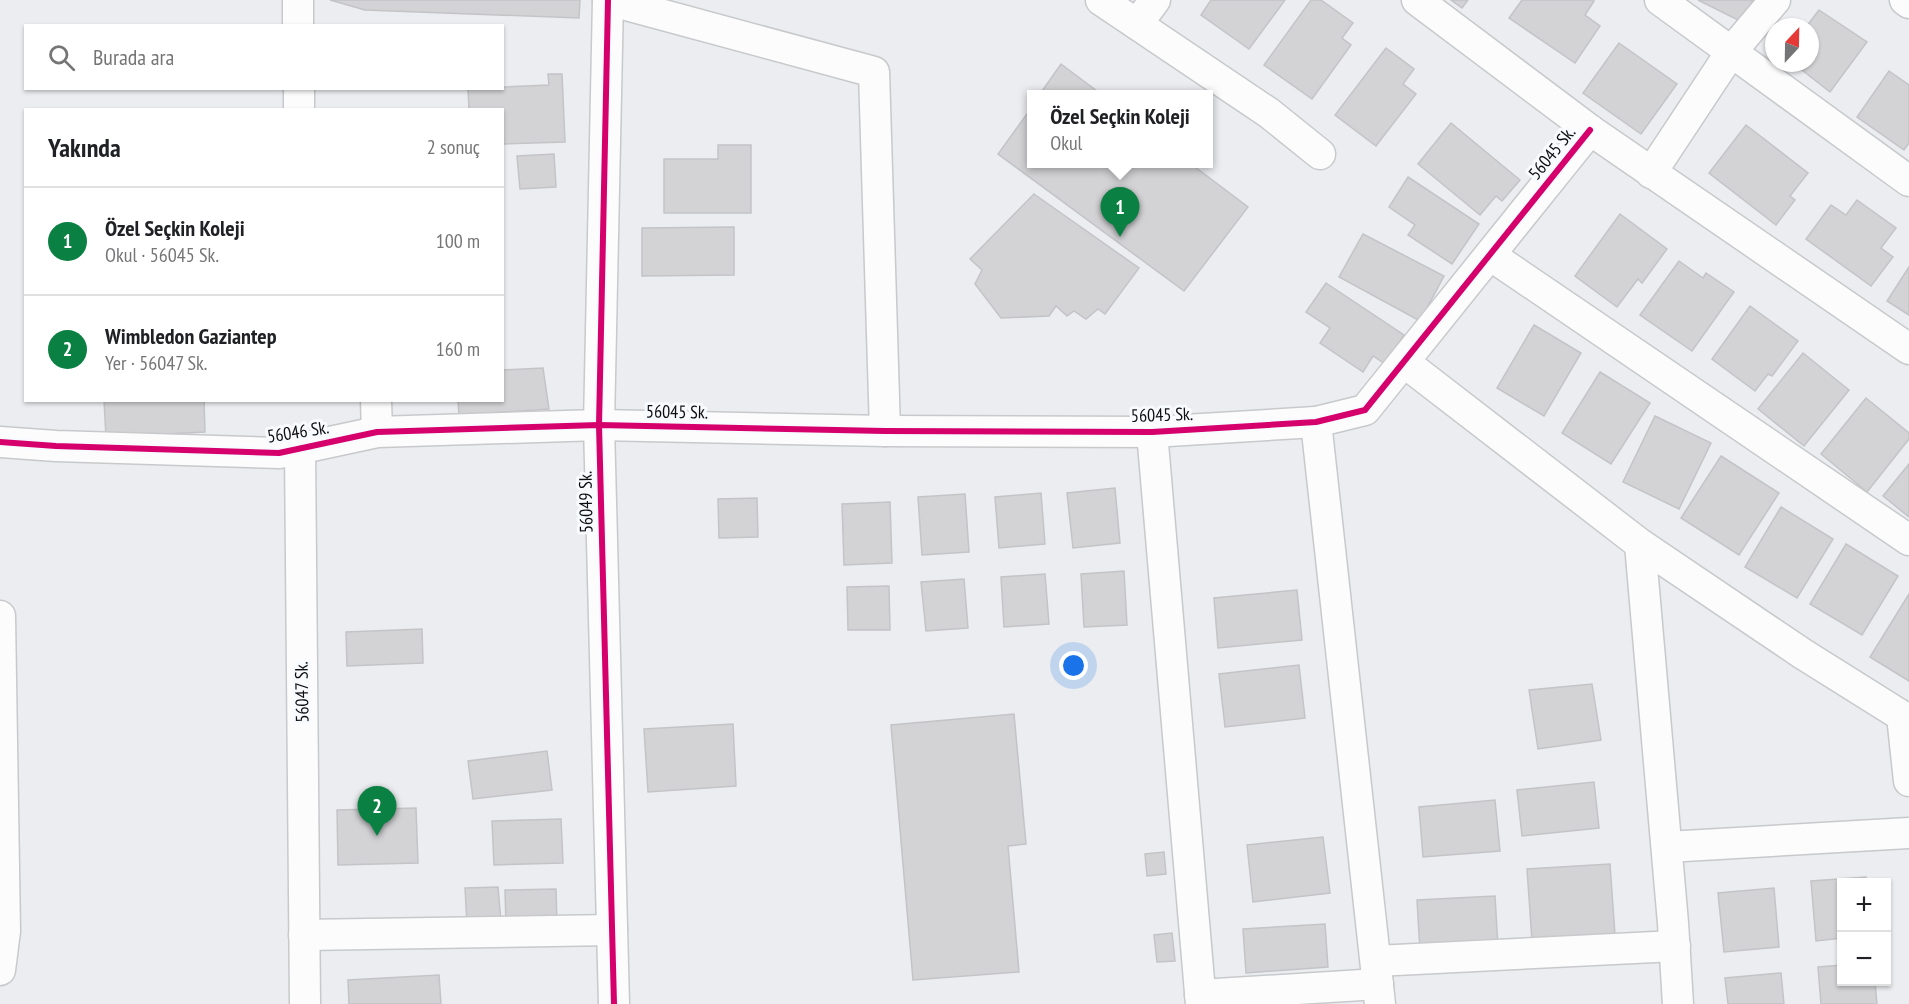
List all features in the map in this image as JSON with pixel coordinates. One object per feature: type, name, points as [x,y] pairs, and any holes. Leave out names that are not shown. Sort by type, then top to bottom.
[{"type":"street","points":[[298,0],[298,24]]},
{"type":"street","points":[[608,0],[874,72],[885,431]]},
{"type":"street","name":"56049 Sk.","points":[[608,0],[599,425],[614,1004]]},
{"type":"street","points":[[1101,0],[1269,113],[1320,154]]},
{"type":"street","points":[[1137,24],[1155,0]]},
{"type":"street","points":[[1417,0],[1590,130],[1909,349]]},
{"type":"street","points":[[1660,0],[1909,181]]},
{"type":"street","points":[[1652,173],[1731,52],[1775,0]]},
{"type":"street","points":[[299,90],[299,108]]},
{"type":"street","name":"56045 Sk.","points":[[599,425],[885,431],[1152,432],[1316,422],[1365,410],[1590,130]]},
{"type":"street","points":[[1490,255],[1909,540]]},
{"type":"street","points":[[1404,362],[1640,544],[1803,654],[1906,717],[1909,781]]},
{"type":"street","points":[[376,402],[377,432]]},
{"type":"street","points":[[1316,422],[1378,983]]},
{"type":"street","name":"56046 Sk.","points":[[0,442],[279,453],[377,432],[599,425]]},
{"type":"street","points":[[1152,432],[1201,999],[1378,983],[1675,946]]},
{"type":"street","name":"56047 Sk.","points":[[300,449],[305,1004]]},
{"type":"street","points":[[1640,544],[1667,847],[1678,1004]]},
{"type":"street","points":[[0,616],[5,931],[0,970]]},
{"type":"street","points":[[1667,847],[1909,833]]},
{"type":"street","points":[[304,935],[612,930]]},
{"type":"building","points":[[330,0],[580,0],[579,18],[365,10]]},
{"type":"building","points":[[1211,0],[1285,0],[1249,49],[1201,15]]},
{"type":"building","points":[[1311,0],[1321,0],[1353,23],[1342,38],[1351,45],[1312,99],[1264,65]]},
{"type":"building","points":[[1451,0],[1468,0],[1462,8]]},
{"type":"building","points":[[1522,0],[1594,1],[1585,15],[1600,26],[1575,63],[1509,18]]},
{"type":"building","points":[[1698,0],[1753,0],[1742,22]]},
{"type":"building","points":[[1819,10],[1867,42],[1830,92],[1804,72],[1819,72],[1819,18],[1813,18]]},
{"type":"building","points":[[1619,43],[1677,84],[1641,134],[1583,93]]},
{"type":"building","points":[[1386,48],[1414,69],[1403,84],[1416,94],[1376,146],[1335,115]]},
{"type":"building","points":[[1061,64],[1096,90],[1043,90]]},
{"type":"building","points":[[1889,71],[1909,85],[1909,143],[1904,150],[1857,117]]},
{"type":"building","points":[[548,74],[562,74],[565,142],[504,144],[504,108],[469,108],[468,90],[504,90],[504,87],[549,85]]},
{"type":"building","points":[[1027,114],[1027,168],[1196,168],[1248,207],[1184,291],[998,154]]},
{"type":"building","points":[[1451,123],[1520,180],[1502,201],[1496,196],[1480,215],[1418,164]]},
{"type":"building","points":[[1746,125],[1808,173],[1790,196],[1795,200],[1776,225],[1709,173]]},
{"type":"building","points":[[718,145],[751,145],[751,213],[664,213],[664,159],[718,159]]},
{"type":"building","points":[[554,154],[556,187],[520,189],[517,156]]},
{"type":"building","points":[[1408,177],[1479,224],[1452,264],[1408,235],[1415,225],[1389,207]]},
{"type":"building","points":[[1034,194],[1139,268],[1105,314],[1098,309],[1086,319],[1074,311],[1067,316],[1056,306],[1049,316],[1001,318],[975,284],[982,270],[970,259]]},
{"type":"building","points":[[1857,200],[1896,228],[1881,248],[1893,257],[1871,286],[1806,239],[1831,205],[1846,215]]},
{"type":"building","points":[[1620,214],[1667,249],[1642,283],[1638,279],[1617,307],[1575,276]]},
{"type":"building","points":[[734,227],[734,275],[642,276],[642,228]]},
{"type":"building","points":[[1363,234],[1444,276],[1420,321],[1339,277]]},
{"type":"building","points":[[1679,261],[1703,278],[1706,273],[1734,292],[1692,351],[1640,315]]},
{"type":"building","points":[[1909,267],[1909,315],[1887,301]]},
{"type":"building","points":[[1326,283],[1404,335],[1385,364],[1373,356],[1363,372],[1320,343],[1330,328],[1306,312]]},
{"type":"building","points":[[1750,306],[1798,341],[1772,376],[1768,374],[1755,391],[1712,359]]},
{"type":"building","points":[[1534,325],[1581,353],[1544,416],[1497,388]]},
{"type":"building","points":[[1803,353],[1849,390],[1804,446],[1758,409]]},
{"type":"building","points":[[543,368],[549,409],[459,415],[458,402],[504,402],[504,370]]},
{"type":"building","points":[[1600,372],[1650,403],[1611,464],[1562,433]]},
{"type":"building","points":[[1866,398],[1909,433],[1909,439],[1867,492],[1821,454]]},
{"type":"building","points":[[104,402],[204,402],[205,432],[106,437]]},
{"type":"building","points":[[1655,416],[1711,443],[1679,509],[1623,482]]},
{"type":"building","points":[[1721,456],[1779,493],[1739,555],[1681,518]]},
{"type":"building","points":[[1909,464],[1909,517],[1883,496]]},
{"type":"building","points":[[1115,488],[1120,543],[1073,548],[1067,493]]},
{"type":"building","points":[[1041,493],[1045,544],[999,548],[995,497]]},
{"type":"building","points":[[965,494],[969,552],[922,555],[918,497]]},
{"type":"building","points":[[757,498],[758,537],[719,538],[718,499]]},
{"type":"building","points":[[890,502],[892,563],[844,565],[842,504]]},
{"type":"building","points":[[1781,507],[1833,539],[1797,598],[1745,567]]},
{"type":"building","points":[[1846,544],[1898,576],[1862,635],[1810,604]]},
{"type":"building","points":[[1124,571],[1127,625],[1084,627],[1081,574]]},
{"type":"building","points":[[1045,574],[1049,624],[1004,627],[1001,577]]},
{"type":"building","points":[[964,579],[968,628],[926,631],[921,582]]},
{"type":"building","points":[[889,586],[890,630],[848,630],[847,587]]},
{"type":"building","points":[[1297,590],[1302,640],[1218,648],[1214,598]]},
{"type":"building","points":[[1909,594],[1909,681],[1870,657]]},
{"type":"building","points":[[422,629],[423,663],[347,666],[346,632]]},
{"type":"building","points":[[1299,665],[1305,718],[1225,727],[1219,674]]},
{"type":"building","points":[[1592,684],[1601,740],[1538,749],[1529,690]]},
{"type":"building","points":[[1014,714],[1026,844],[1008,846],[1019,972],[913,980],[891,725]]},
{"type":"building","points":[[733,724],[736,786],[648,792],[644,729]]},
{"type":"building","points":[[547,751],[552,790],[473,799],[468,761]]},
{"type":"building","points":[[1594,782],[1599,828],[1522,836],[1517,790]]},
{"type":"building","points":[[1495,800],[1500,851],[1423,857],[1419,807]]},
{"type":"building","points":[[416,808],[418,863],[338,865],[337,810]]},
{"type":"building","points":[[561,819],[563,863],[494,865],[492,821]]},
{"type":"building","points":[[1323,837],[1330,893],[1253,902],[1247,845]]},
{"type":"building","points":[[1164,852],[1166,874],[1147,876],[1145,854]]},
{"type":"building","points":[[1610,864],[1615,935],[1532,941],[1527,869]]},
{"type":"building","points":[[1837,879],[1837,939],[1816,941],[1811,881]]},
{"type":"building","points":[[498,887],[501,922],[467,924],[465,888]]},
{"type":"building","points":[[1774,888],[1779,947],[1724,952],[1718,893]]},
{"type":"building","points":[[556,889],[557,923],[506,924],[505,890]]},
{"type":"building","points":[[1495,896],[1498,947],[1420,951],[1417,900]]},
{"type":"building","points":[[1325,924],[1328,967],[1246,973],[1243,929]]},
{"type":"building","points":[[1172,933],[1175,961],[1157,962],[1154,935]]},
{"type":"building","points":[[1837,965],[1837,986],[1875,986],[1877,1004],[1821,1004],[1818,967]]},
{"type":"building","points":[[1781,973],[1784,1004],[1728,1004],[1725,978]]},
{"type":"building","points":[[439,975],[441,1004],[349,1004],[348,980]]},
{"type":"cycle path","points":[[608,0],[599,425],[614,1004]]},
{"type":"cycle path","points":[[0,442],[279,453],[377,432],[599,425],[885,431],[1152,432],[1316,422],[1365,410],[1590,130]]},
{"type":"place","name":"Özel Seçkin Koleji","points":[[1120,237]]},
{"type":"place","name":"Wimbledon Gaziantep","points":[[377,836]]}]
